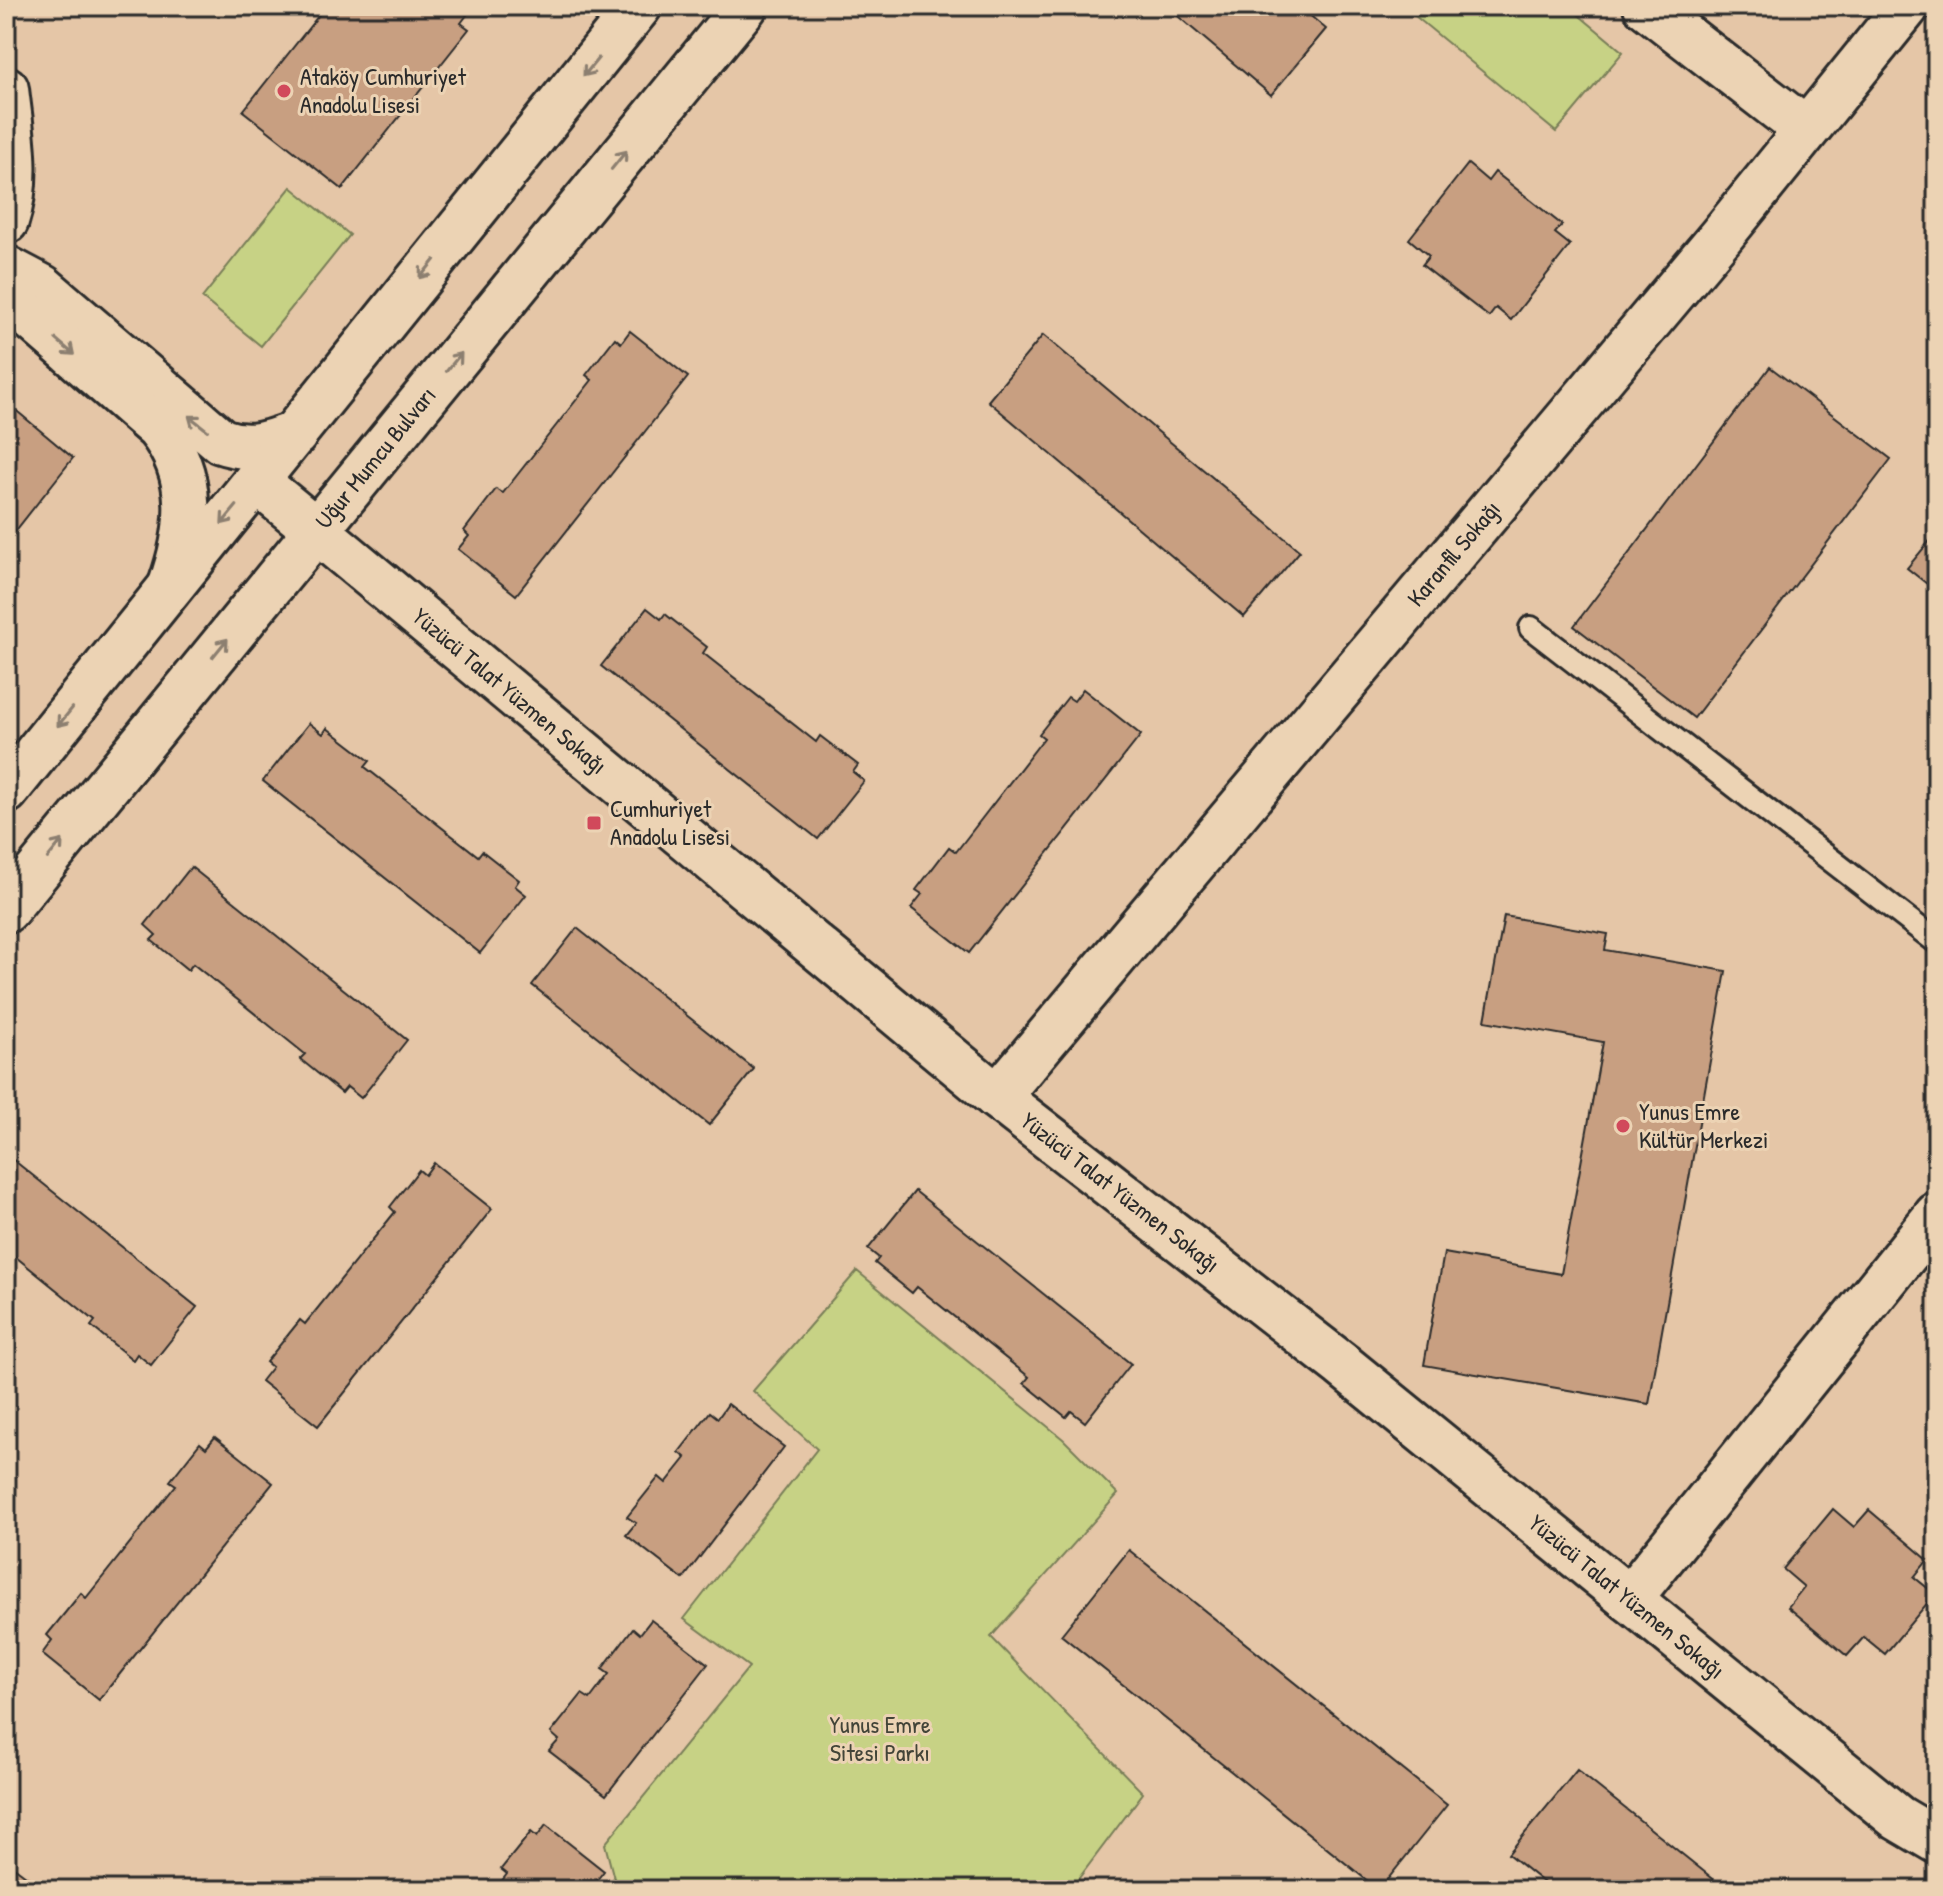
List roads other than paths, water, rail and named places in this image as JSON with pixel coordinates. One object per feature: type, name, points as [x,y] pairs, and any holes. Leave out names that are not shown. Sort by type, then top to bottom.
[{"type":"street","points":[[6,791],[639,6]]},
{"type":"street","name":"Uğur Mumcu Bulvarı","points":[[6,910],[745,6]]},
{"type":"street","points":[[1646,6],[1806,130]]},
{"type":"street","name":"Karanfil Sokağı","points":[[997,1097],[1721,236],[1907,6]]},
{"type":"street","points":[[6,89],[13,145],[13,180],[6,221]]},
{"type":"street","points":[[6,268],[42,287],[221,441],[251,448],[295,434]]},
{"type":"street","points":[[6,296],[158,428],[171,443],[180,465],[187,513],[186,536],[171,585]]},
{"type":"street","name":"Yüzücü Talat Yüzmen Sokağı","points":[[256,481],[997,1097],[1342,1365],[1898,1818],[1937,1841]]},
{"type":"street","points":[[1629,1599],[1937,1215]]},
{"type":"lane","points":[[1531,628],[1937,942]]},
{"type":"place","name":"Ataköy Cumhuriyet Anadolu Lisesi","points":[[284,91]]},
{"type":"place","name":"Cumhuriyet Anadolu Lisesi","points":[[594,823]]},
{"type":"place","name":"Yunus Emre Kültür Merkezi","points":[[1623,1126]]},
{"type":"park label","name":"Yunus Emre Sitesi Parkı","points":[[880,1739]]}]
